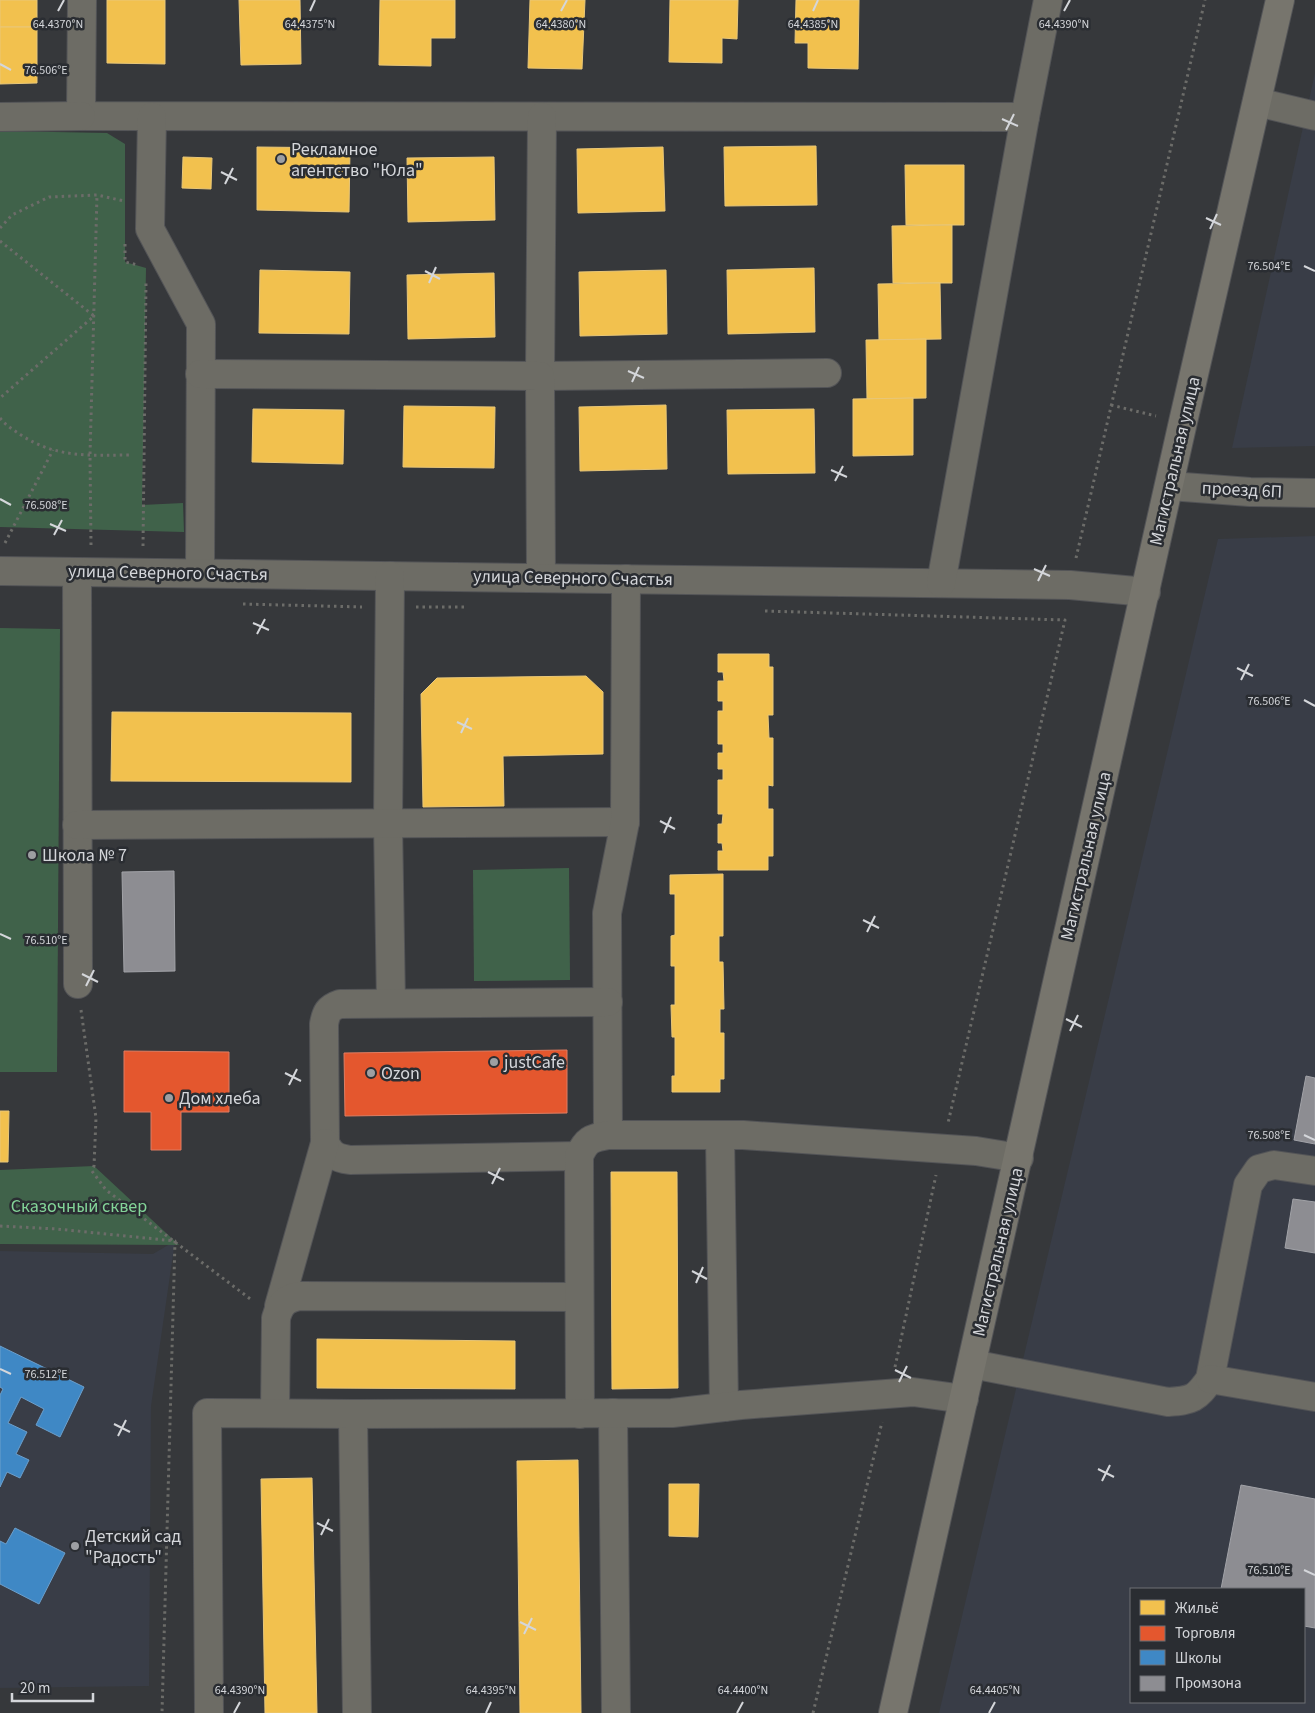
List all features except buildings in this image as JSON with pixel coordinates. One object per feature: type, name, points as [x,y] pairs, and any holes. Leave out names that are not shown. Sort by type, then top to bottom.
[{"type":"main road","name":"Магистральная улица","points":[[894,1713],[1183,422],[1280,0]]},
{"type":"street","points":[[81,116],[82,0]]},
{"type":"street","points":[[941,583],[1025,117],[1048,0]]},
{"type":"street","points":[[1257,102],[1315,116]]},
{"type":"street","points":[[0,117],[1025,117]]},
{"type":"street","points":[[152,117],[150,230],[201,324],[200,572]]},
{"type":"street","points":[[542,117],[540,376],[542,578]]},
{"type":"street","points":[[200,374],[540,376],[826,373]]},
{"type":"street","name":"проезд 6П","points":[[1170,486],[1250,492],[1315,494]]},
{"type":"street","name":"улица Северного Счастья","points":[[2,558],[77,572],[200,572],[1070,585],[1146,592]]},
{"type":"street","points":[[77,572],[78,984]]},
{"type":"street","points":[[390,576],[388,824],[391,1003]]},
{"type":"street","points":[[608,1135],[607,913],[625,822],[626,579]]},
{"type":"street","points":[[77,825],[625,822]]},
{"type":"street","points":[[275,1414],[277,1312],[325,1143],[324,1024],[326,1013],[332,1006],[340,1004],[608,1002]]},
{"type":"street","points":[[580,1414],[579,1156],[583,1146],[592,1138],[608,1135],[743,1135],[942,1148],[1019,1158]]},
{"type":"street","points":[[720,1135],[724,1407]]},
{"type":"street","points":[[325,1143],[330,1154],[350,1160],[579,1156]]},
{"type":"street","points":[[972,1364],[1168,1402],[1185,1401],[1199,1395],[1210,1379],[1248,1185],[1259,1169],[1274,1165],[1315,1171]]},
{"type":"street","points":[[277,1312],[288,1298],[299,1296],[579,1297]]},
{"type":"street","points":[[1210,1379],[1315,1397]]},
{"type":"street","points":[[209,1713],[207,1413],[672,1413],[889,1394],[922,1393],[964,1399]]},
{"type":"street","points":[[612,1413],[616,1713]]},
{"type":"street","points":[[353,1414],[357,1713]]},
{"type":"path","points":[[813,1713],[889,1394],[942,1148],[1065,620],[1070,585],[1205,0]]},
{"type":"path","points":[[125,192],[125,210]]},
{"type":"path","points":[[0,228],[12,215],[49,197],[97,195],[125,201]]},
{"type":"path","points":[[91,546],[90,455],[97,195]]},
{"type":"path","points":[[125,236],[125,262],[139,266]]},
{"type":"path","points":[[0,241],[94,316]]},
{"type":"path","points":[[143,546],[146,278]]},
{"type":"path","points":[[0,398],[94,316]]},
{"type":"path","points":[[1111,405],[1183,422]]},
{"type":"path","points":[[0,418],[4,424],[33,442],[67,454],[133,454]]},
{"type":"path","points":[[2,558],[53,450]]},
{"type":"path","points":[[234,604],[468,607]]},
{"type":"path","points":[[762,611],[1065,620]]},
{"type":"path","points":[[78,984],[96,1118],[94,1166],[92,1171],[106,1190],[277,1312]]},
{"type":"path","points":[[0,1226],[58,1229],[175,1241]]},
{"type":"path","points":[[162,1713],[175,1241]]},
{"type":"shaded area","points":[[1315,73],[1315,446],[1232,448]]},
{"type":"shaded area","points":[[1315,536],[1315,1713],[939,1713],[1218,539]]},
{"type":"shaded area","name":"Детский сад \"Радость\"","points":[[175,1241],[151,1406],[149,1686],[0,1688],[0,1251],[153,1254]]},
{"type":"green space","points":[[0,131],[107,133],[125,144],[125,262],[146,268],[142,505],[183,503],[184,532],[0,527]]},
{"type":"green space","name":"Школа № 7","points":[[0,628],[60,629],[57,1072],[0,1072]]},
{"type":"green space","points":[[569,868],[570,980],[474,981],[473,870]]},
{"type":"green space","name":"Сказочный сквер","points":[[94,1166],[179,1245],[0,1244],[0,1170]]},
{"type":"place","name":"Рекламное агентство \"Юла\"","points":[[281,159]]},
{"type":"place","name":"Школа № 7","points":[[32,855]]},
{"type":"place","name":"justCafe","points":[[494,1062]]},
{"type":"place","name":"Ozon","points":[[371,1073]]},
{"type":"place","name":"Дом хлеба","points":[[169,1098]]},
{"type":"place","name":"Детский сад \"Радость\"","points":[[75,1546]]}]
